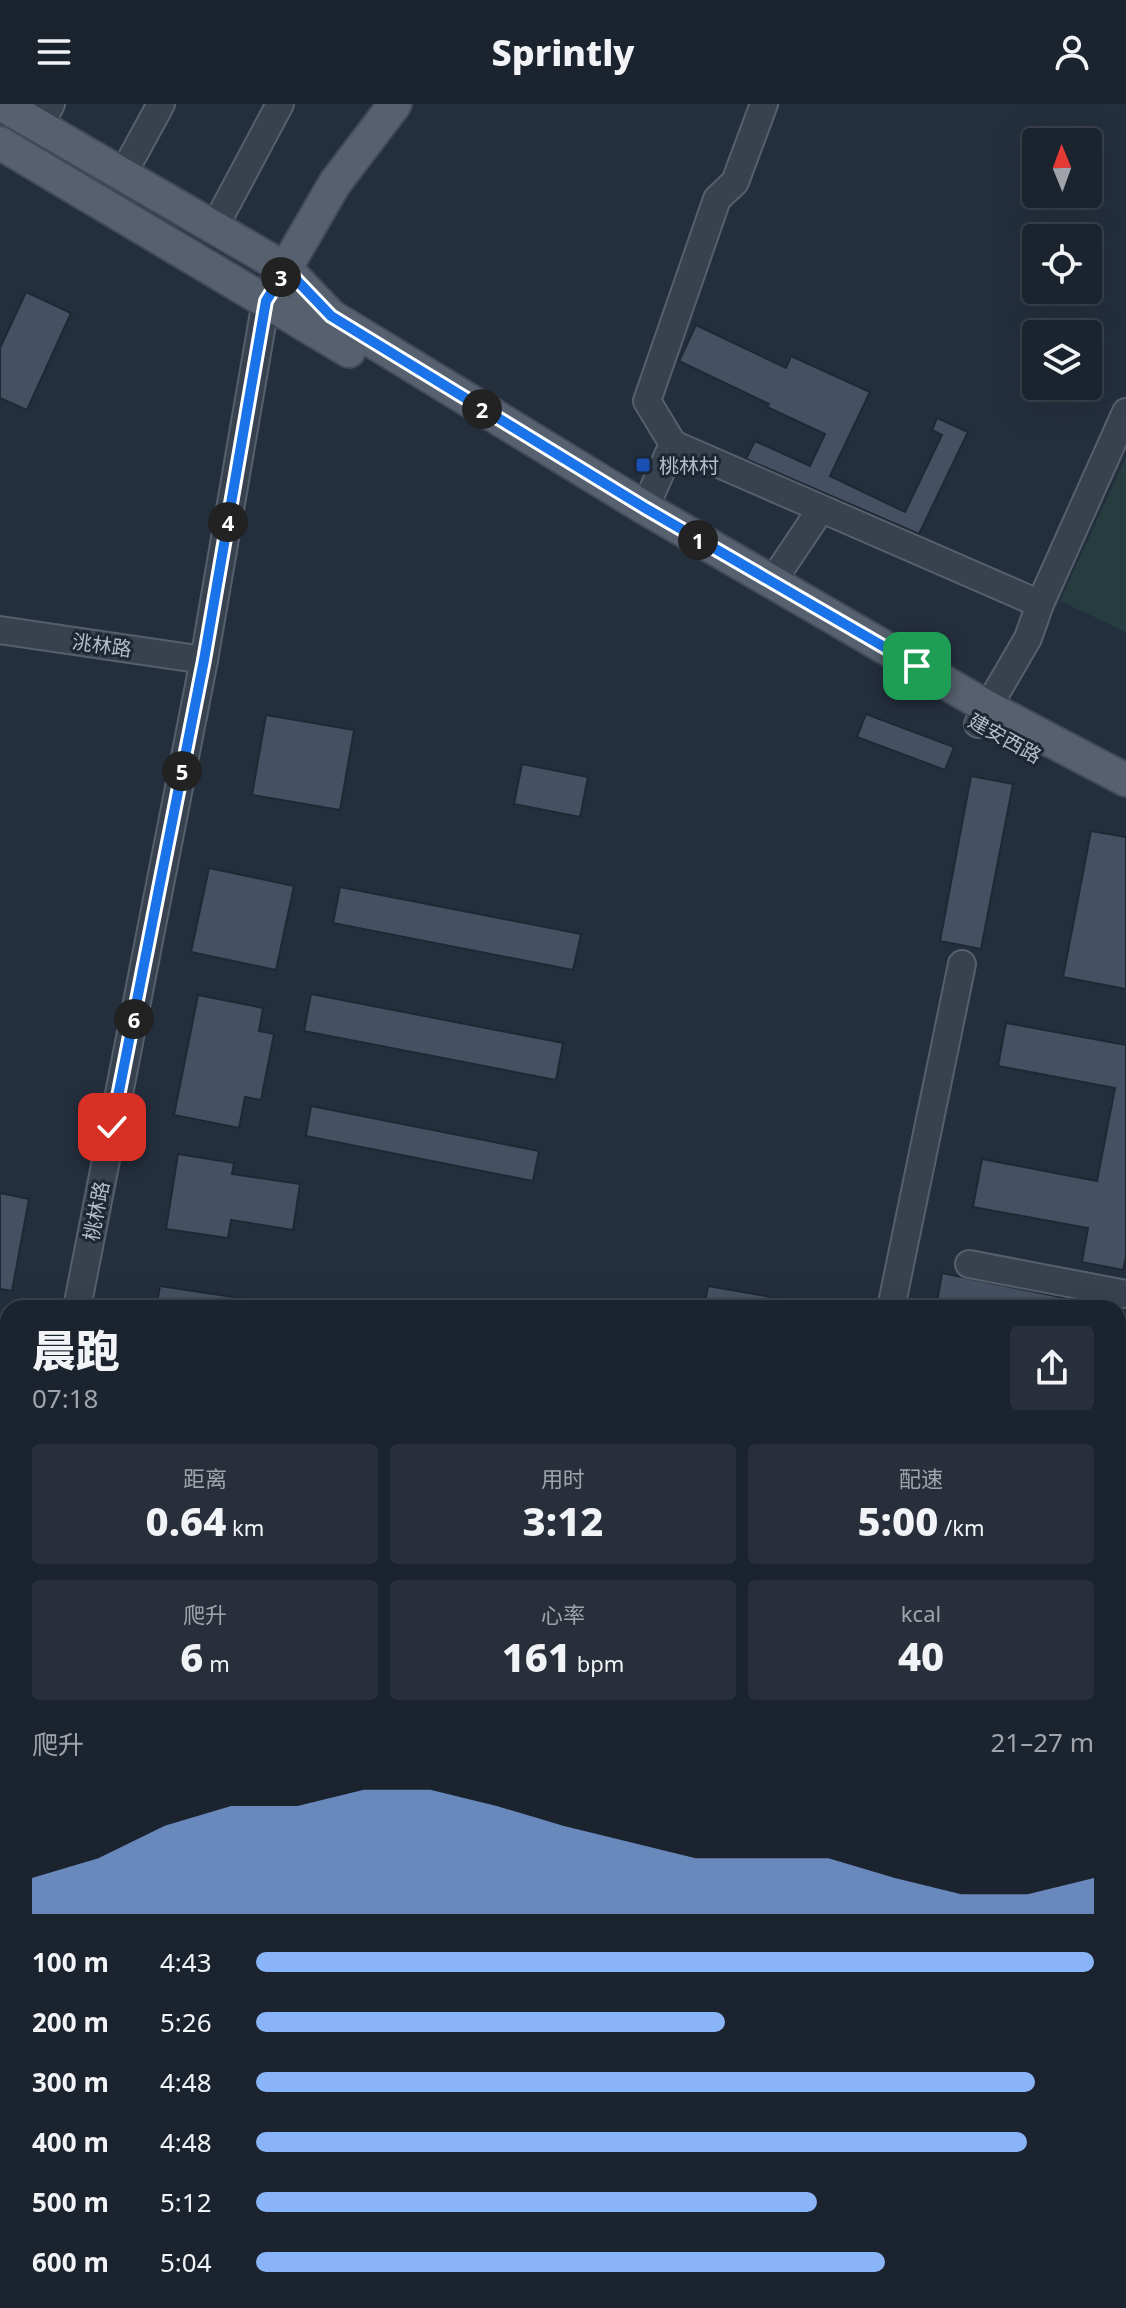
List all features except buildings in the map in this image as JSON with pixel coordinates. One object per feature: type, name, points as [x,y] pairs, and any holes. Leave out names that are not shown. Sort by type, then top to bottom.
[{"type":"main road","name":"建安西路","points":[[1,104],[46,114],[123,174],[286,269],[331,316],[772,582],[1126,804]]},
{"type":"main road","points":[[286,269],[335,183],[395,104]]},
{"type":"main road","points":[[286,269],[419,104]]},
{"type":"main road","name":"建安西路","points":[[0,143],[607,509],[984,716],[1126,780]]},
{"type":"main road","name":"桃林路","points":[[266,301],[286,269]]},
{"type":"street","points":[[123,174],[161,104]]},
{"type":"street","points":[[215,226],[280,104]]},
{"type":"street","points":[[764,104],[735,182],[717,199],[647,401],[673,444],[1040,604]]},
{"type":"street","name":"桃林路","points":[[79,1300],[204,660],[266,301]]},
{"type":"street","points":[[984,716],[1028,638],[1040,604],[1126,412]]},
{"type":"street","points":[[645,508],[673,444]]},
{"type":"street","points":[[772,582],[821,509]]},
{"type":"street","name":"洮林路","points":[[0,630],[204,660]]},
{"type":"street","points":[[893,1300],[962,964]]},
{"type":"street","points":[[969,1264],[1126,1294]]},
{"type":"green space","points":[[1126,457],[1126,632],[1060,601]]},
{"type":"place","name":"桃林村","points":[[643,465]]},
{"type":"route","points":[[112,1127],[204,660],[266,301],[286,269],[331,316],[645,508],[917,666]]}]
